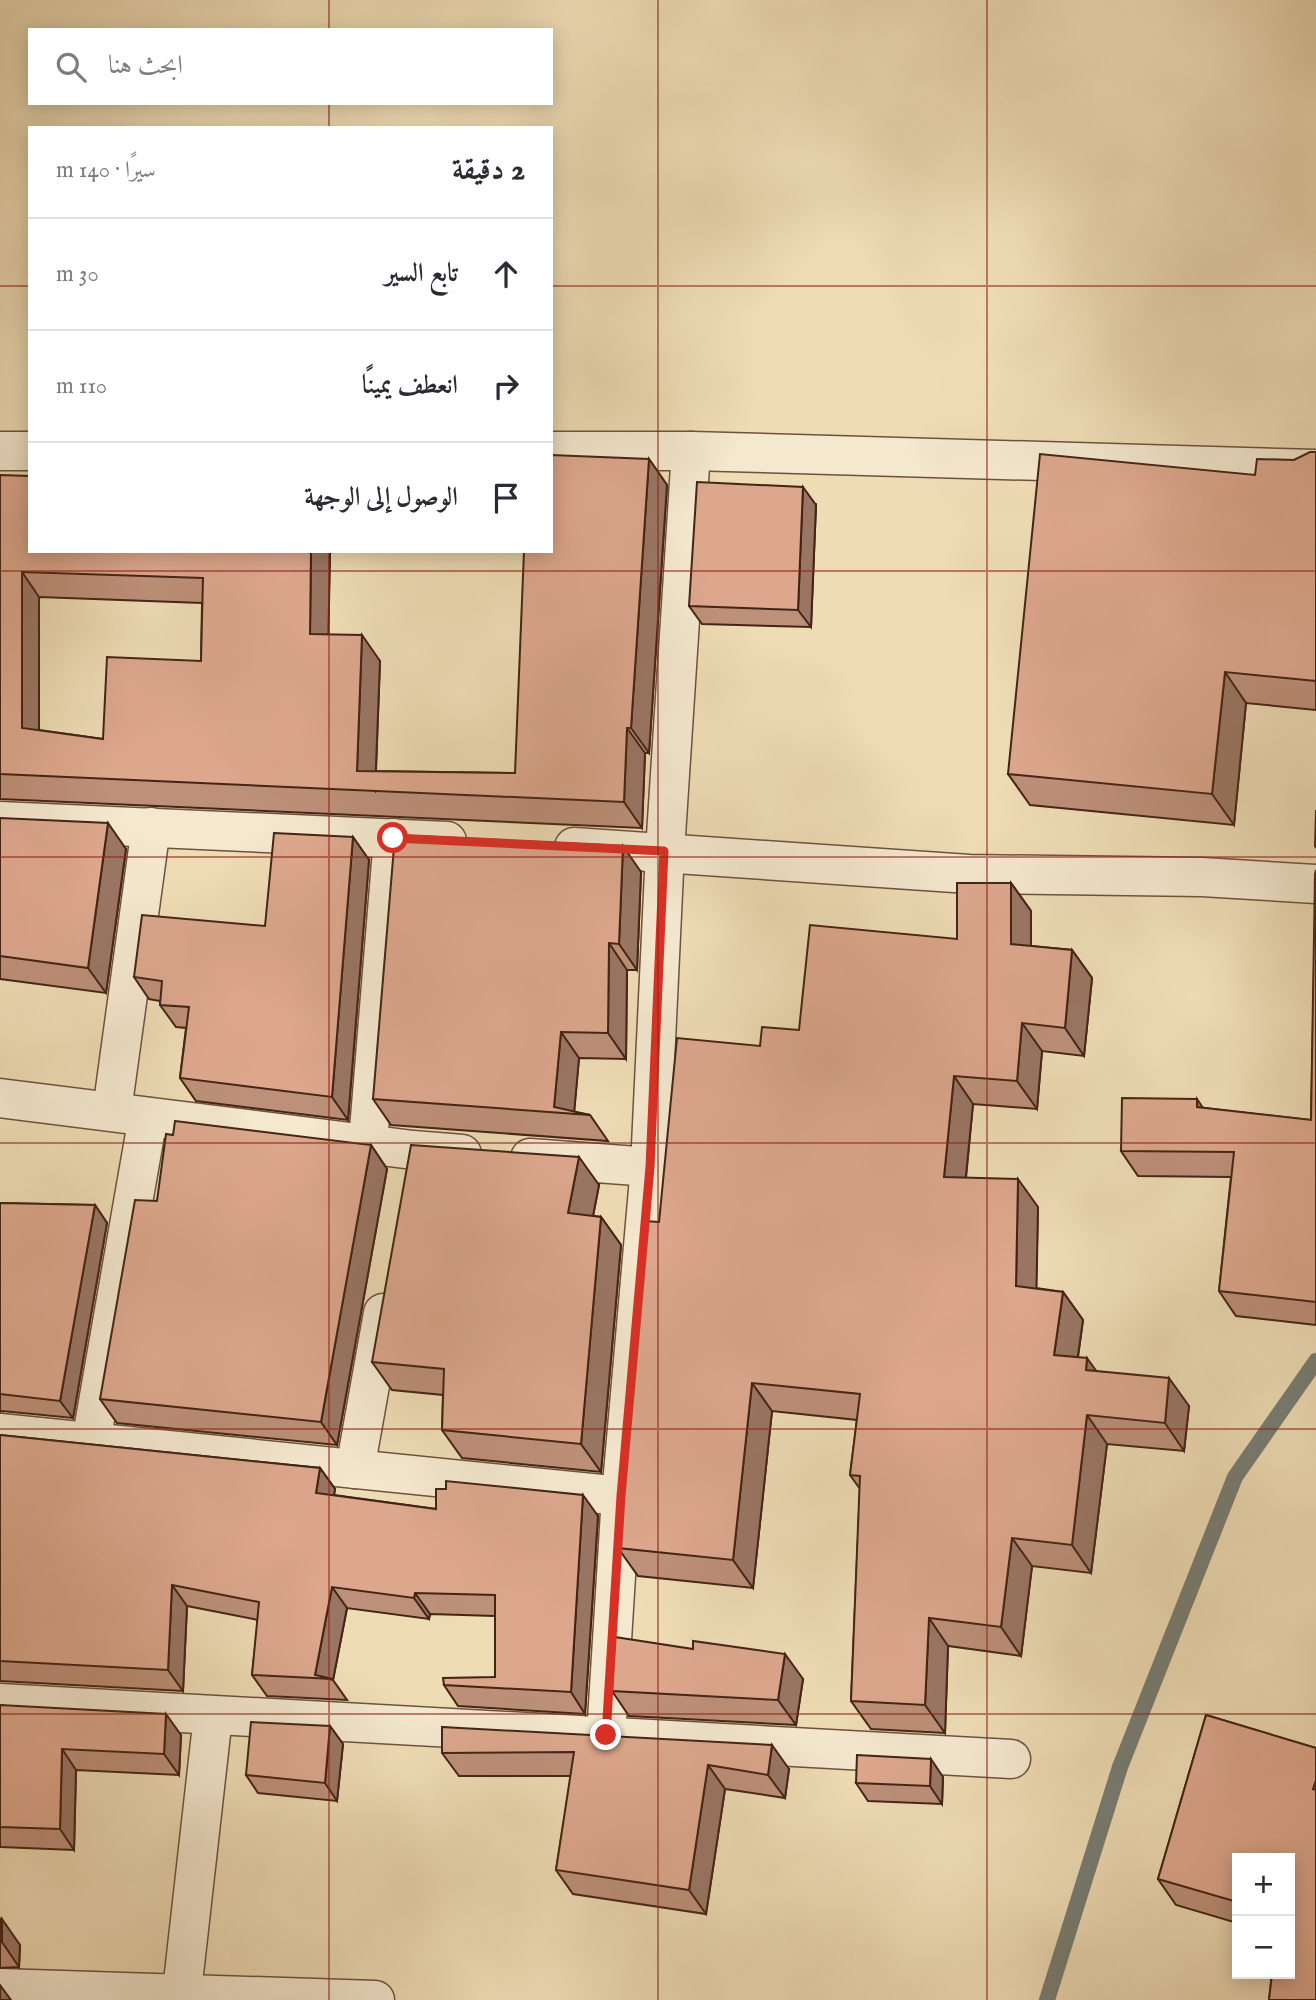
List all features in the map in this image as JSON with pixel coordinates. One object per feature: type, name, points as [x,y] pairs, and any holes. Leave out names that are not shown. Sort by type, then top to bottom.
[{"type":"street","points":[[0,451],[28,451]]},
{"type":"street","points":[[553,451],[691,451],[1316,469]]},
{"type":"street","points":[[606,1735],[621,1496],[650,1167],[664,851],[691,451]]},
{"type":"street","points":[[0,821],[488,843]]},
{"type":"street","points":[[91,1442],[130,1114],[151,827]]},
{"type":"street","points":[[368,1142],[393,838]]},
{"type":"street","points":[[542,845],[664,851],[969,874],[1202,877],[1316,884]]},
{"type":"street","points":[[0,1098],[368,1142],[413,1150],[650,1167]]},
{"type":"street","points":[[406,1190],[413,1150]]},
{"type":"street","points":[[355,1469],[389,1283]]},
{"type":"street","points":[[0,1433],[621,1496]]},
{"type":"street","points":[[0,1703],[1011,1759]]},
{"type":"street","points":[[181,1997],[212,1716]]},
{"type":"street","points":[[0,1988],[181,1997],[375,2000]]},
{"type":"building","points":[[1316,452],[1316,681],[1225,672],[1212,794],[1008,774],[1040,454],[1255,475],[1257,459],[1294,460]]},
{"type":"building","points":[[553,455],[649,459],[631,728],[627,728],[624,802],[0,774],[0,475],[28,476],[28,553],[311,553],[310,634],[362,635],[357,771],[515,773],[524,553],[553,553]],"holes":[[[22,572],[203,578],[201,661],[107,657],[103,739],[22,728]]]},
{"type":"building","points":[[697,482],[803,487],[798,610],[689,606]]},
{"type":"building","points":[[0,818],[108,823],[88,968],[0,956]]},
{"type":"building","points":[[274,833],[353,837],[332,1097],[180,1078],[189,1007],[160,1005],[162,981],[134,977],[142,915],[265,926]]},
{"type":"building","points":[[395,835],[623,846],[619,944],[609,943],[608,1033],[561,1032],[554,1107],[590,1115],[373,1099]]},
{"type":"building","points":[[1316,870],[1316,1302],[1219,1291],[1234,1152],[1121,1151],[1122,1098],[1197,1099],[1197,1107],[1311,1120]]},
{"type":"building","points":[[957,883],[1011,883],[1011,944],[1072,950],[1065,1028],[1022,1023],[1017,1081],[954,1076],[944,1177],[1018,1179],[1016,1286],[1063,1292],[1054,1355],[1087,1358],[1086,1370],[1169,1378],[1165,1423],[1087,1415],[1072,1545],[1012,1538],[1001,1627],[929,1618],[925,1705],[851,1701],[860,1476],[850,1475],[860,1394],[752,1383],[733,1560],[618,1548],[645,1221],[659,1222],[677,1038],[760,1046],[762,1027],[799,1030],[810,925],[957,939]]},
{"type":"building","points":[[175,1121],[371,1145],[321,1422],[100,1399],[135,1200],[157,1201],[166,1134],[173,1135]]},
{"type":"building","points":[[411,1145],[579,1157],[568,1213],[601,1217],[581,1444],[442,1430],[444,1369],[372,1362]]},
{"type":"building","points":[[0,1203],[95,1205],[60,1401],[0,1394]]},
{"type":"building","points":[[0,1435],[320,1468],[316,1493],[436,1509],[436,1489],[446,1489],[446,1481],[583,1495],[571,1692],[444,1685],[443,1678],[495,1677],[495,1595],[415,1593],[414,1598],[332,1587],[315,1675],[333,1679],[252,1675],[259,1602],[172,1585],[168,1670],[0,1661]]},
{"type":"building","points":[[615,1637],[693,1649],[693,1641],[785,1654],[778,1700],[612,1691]]},
{"type":"building","points":[[0,1705],[166,1714],[164,1754],[62,1749],[60,1829],[0,1827]]},
{"type":"building","points":[[1206,1715],[1316,1748],[1316,1780],[1313,1789],[1316,1790],[1316,2000],[1269,2000],[1271,1979],[1295,1979],[1295,1853],[1232,1853],[1232,1901],[1158,1879]]},
{"type":"building","points":[[251,1722],[330,1726],[325,1783],[246,1775]]},
{"type":"building","points":[[442,1727],[772,1745],[768,1775],[708,1765],[689,1890],[556,1870],[574,1752],[442,1753]]},
{"type":"building","points":[[857,1755],[931,1759],[930,1786],[856,1783]]},
{"type":"building","points":[[2,1919],[2,1942],[0,1942]]},
{"type":"waterway","points":[[1047,2000],[1120,1767],[1235,1477],[1316,1361]]},
{"type":"route","points":[[393,838],[664,851],[650,1167],[621,1496],[606,1735]]}]
